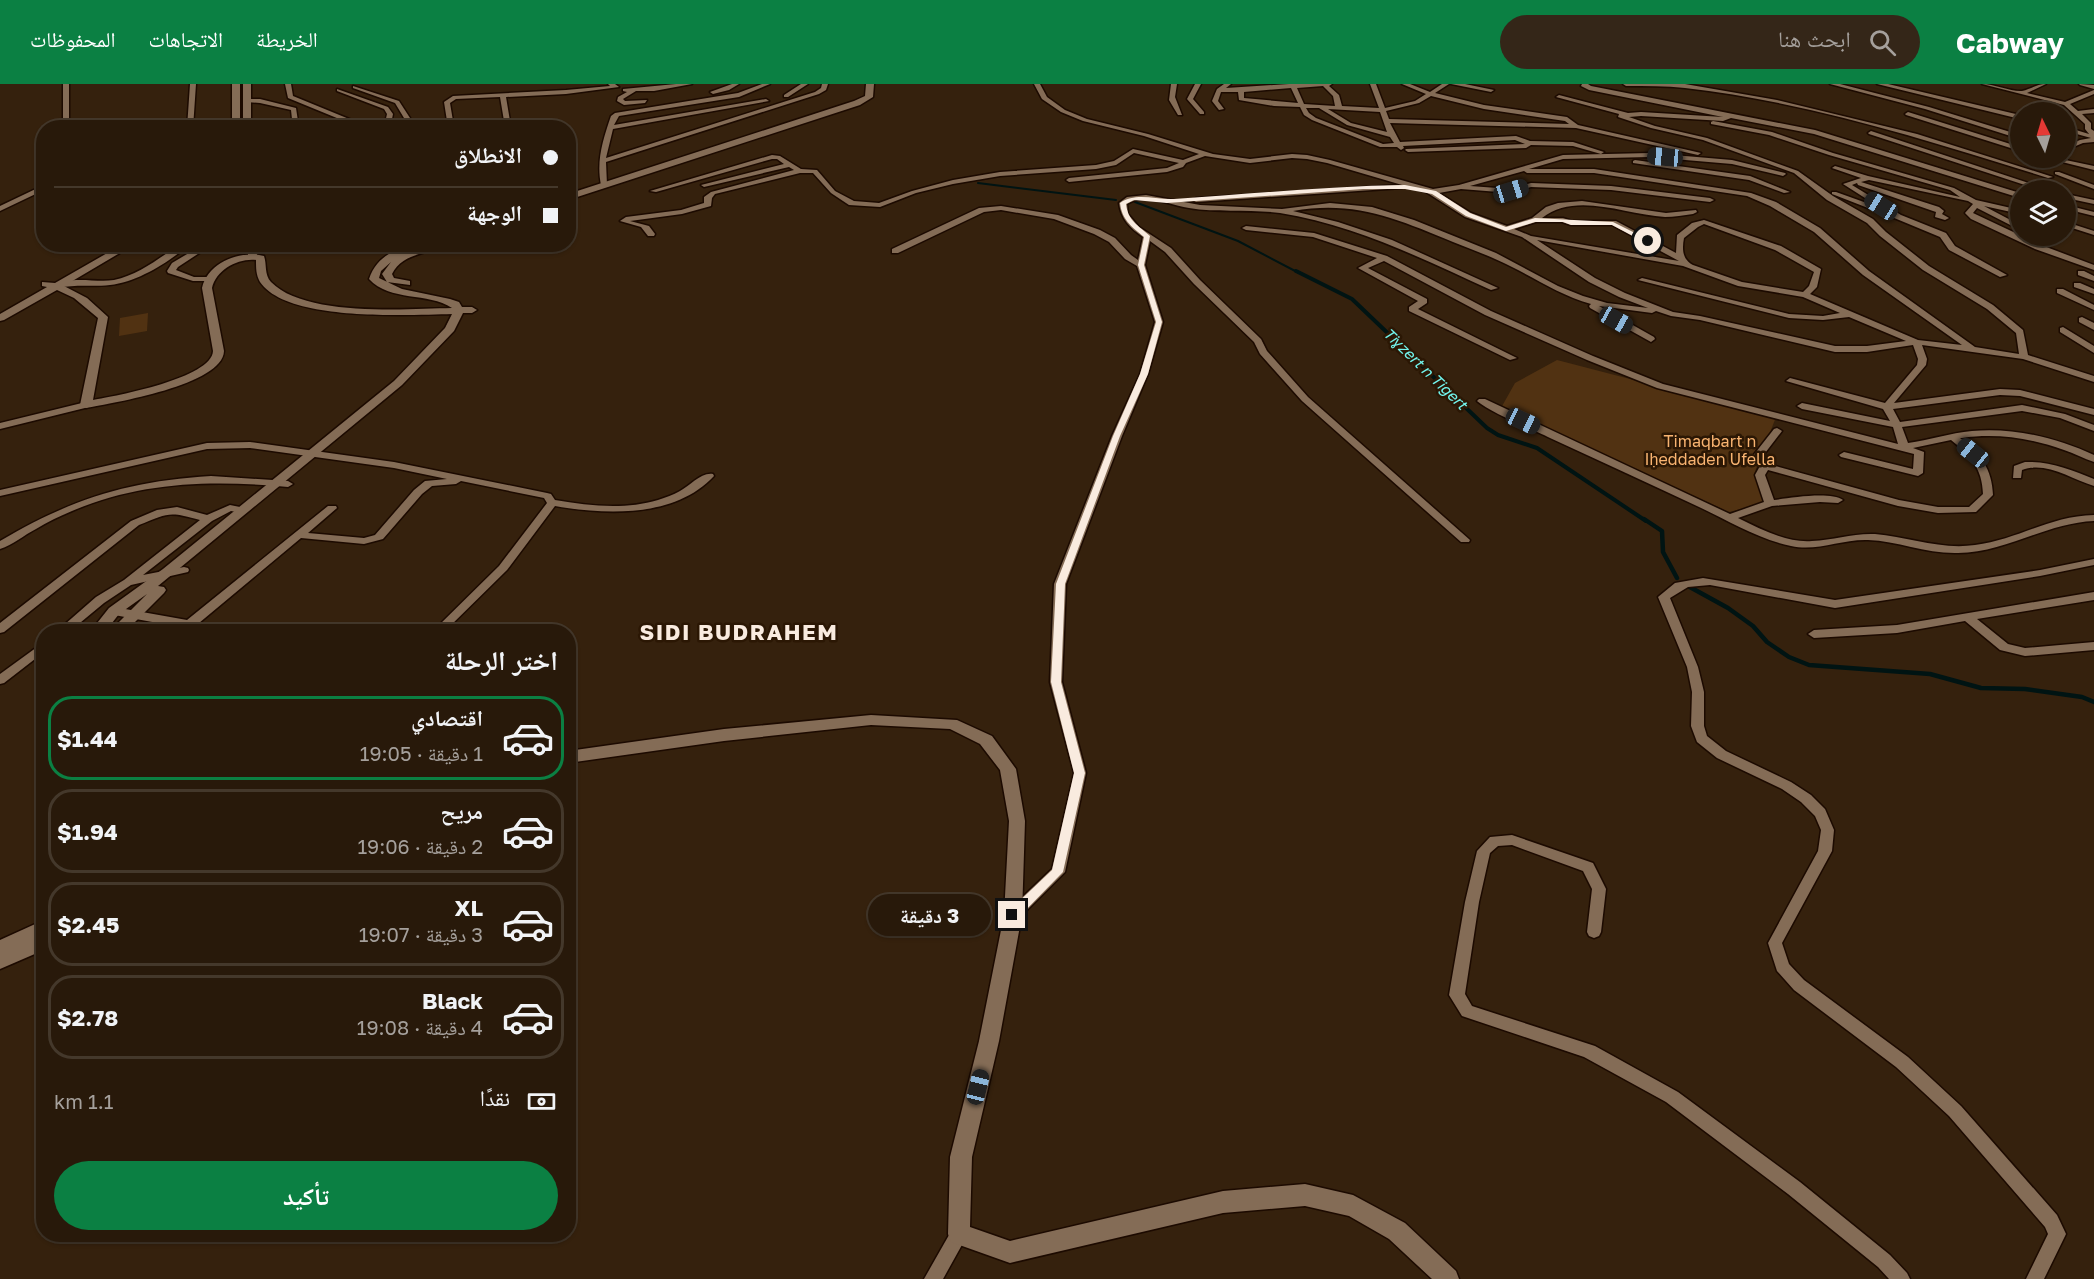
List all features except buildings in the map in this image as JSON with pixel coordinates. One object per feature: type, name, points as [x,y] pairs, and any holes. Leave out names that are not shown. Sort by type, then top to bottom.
[{"type":"street","points":[[66,84],[66,120]]},
{"type":"street","points":[[191,120],[193,84]]},
{"type":"street","points":[[236,84],[236,120]]},
{"type":"street","points":[[247,84],[247,120]]},
{"type":"street","points":[[288,84],[290,97],[347,120]]},
{"type":"street","points":[[655,100],[624,103],[620,101],[620,98],[633,91],[689,84]]},
{"type":"street","points":[[666,98],[722,90],[736,84]]},
{"type":"street","points":[[604,183],[603,160],[611,127],[617,114],[739,95],[767,84]]},
{"type":"street","points":[[611,127],[768,101],[788,95],[805,84]]},
{"type":"street","points":[[603,160],[817,93],[824,89],[825,84]]},
{"type":"street","points":[[576,194],[854,101],[865,94],[864,84]]},
{"type":"street","points":[[576,190],[857,103],[869,97],[870,84]]},
{"type":"street","points":[[1037,84],[1044,98],[1063,111],[1085,120],[1146,135],[1205,154],[1250,161],[1273,157],[1307,157],[1328,161],[1434,192],[1468,215],[1525,235],[1682,261]]},
{"type":"street","points":[[1174,84],[1170,92],[1171,99],[1180,114]]},
{"type":"street","points":[[1190,99],[1198,84]]},
{"type":"street","points":[[1221,109],[1215,101],[1219,90],[1228,84]]},
{"type":"street","points":[[1372,84],[1393,136],[1410,158]]},
{"type":"street","points":[[1405,84],[1430,95],[1463,104],[1567,119],[1576,126]]},
{"type":"street","points":[[1241,90],[1241,99],[1320,107],[1382,110],[1406,106],[1430,95],[1446,84]]},
{"type":"street","points":[[1454,84],[1491,90]]},
{"type":"street","points":[[1585,84],[1584,86],[1589,88],[1815,132],[2010,192]]},
{"type":"street","points":[[1626,84],[1682,85],[1856,118],[2094,187]]},
{"type":"street","points":[[1833,84],[1940,112],[2010,134]]},
{"type":"street","points":[[1880,84],[2010,115]]},
{"type":"street","points":[[1985,84],[2058,102]]},
{"type":"street","points":[[2021,93],[2043,84]]},
{"type":"street","points":[[2082,84],[2094,87]]},
{"type":"street","points":[[1219,90],[1327,85],[1336,95],[1339,108]]},
{"type":"street","points":[[450,120],[447,111],[450,99],[614,86],[633,91]]},
{"type":"street","points":[[1292,86],[1304,105],[1306,114],[1350,136],[1382,146],[1497,138],[1516,138],[1529,143],[1573,144],[1616,158],[1750,178],[1786,192]]},
{"type":"street","points":[[355,87],[397,102],[407,118],[406,120]]},
{"type":"street","points":[[1275,88],[1283,104]]},
{"type":"street","points":[[339,90],[386,108],[390,114],[389,120]]},
{"type":"street","points":[[2071,102],[2094,92]]},
{"type":"street","points":[[503,95],[507,120]]},
{"type":"street","points":[[1559,97],[1625,114],[1723,119],[1728,117],[1726,115]]},
{"type":"street","points":[[1171,99],[1190,99],[1202,113]]},
{"type":"street","points":[[248,101],[260,101],[294,109],[295,120]]},
{"type":"street","points":[[1320,107],[1349,124],[1378,134],[1393,136]]},
{"type":"street","points":[[2076,113],[2093,110]]},
{"type":"street","points":[[1922,118],[1940,112]]},
{"type":"street","points":[[1625,114],[1620,116],[1738,149],[1796,172],[1870,220],[1883,234],[1926,268],[1990,308],[2020,332],[2024,357]]},
{"type":"street","points":[[1908,114],[2010,146]]},
{"type":"street","points":[[2076,114],[2088,123],[2088,129],[2094,137]]},
{"type":"street","points":[[1689,117],[1770,134],[1952,189],[2010,222]]},
{"type":"street","points":[[1387,121],[1576,126],[1732,162],[1810,183],[1898,216],[1943,236],[1952,248],[2003,275]]},
{"type":"street","points":[[2076,132],[2094,137]]},
{"type":"street","points":[[1871,133],[2010,180]]},
{"type":"street","points":[[2076,144],[2094,137]]},
{"type":"street","points":[[1403,150],[1526,146],[1529,143]]},
{"type":"street","points":[[651,234],[649,228],[643,225],[624,221],[696,210],[708,204],[708,197],[713,193],[800,171],[814,171],[833,192],[852,203],[880,205],[914,192],[953,182],[1000,174],[1096,167],[1116,163],[1133,151],[1183,162]]},
{"type":"street","points":[[1069,180],[1167,170],[1205,154]]},
{"type":"street","points":[[1167,201],[1381,187],[1405,187],[1434,192],[1460,187],[1563,157],[1616,158],[1650,155],[1732,162]]},
{"type":"street","points":[[654,190],[772,157],[778,157],[800,171]]},
{"type":"street","points":[[2076,164],[2094,168]]},
{"type":"street","points":[[704,185],[789,165]]},
{"type":"street","points":[[1836,168],[1869,178],[2010,210]]},
{"type":"street","points":[[2044,180],[2063,168]]},
{"type":"street","points":[[1508,172],[1594,171],[1749,194],[1817,230],[1866,273],[1973,349]]},
{"type":"street","points":[[1869,178],[1845,184],[1898,216]]},
{"type":"street","points":[[1850,182],[1936,209],[1940,211],[1938,214],[1945,218]]},
{"type":"street","points":[[1460,187],[1511,191],[1531,185],[1600,187],[1710,200]]},
{"type":"street","points":[[0,209],[36,191]]},
{"type":"street","points":[[1465,540],[1305,399],[1263,352],[1258,341],[1197,282],[1168,250],[1130,223],[1124,214],[1123,203],[1134,198],[1189,206],[1280,211],[1335,225],[1406,248],[1494,288]]},
{"type":"street","points":[[2076,198],[2094,202]]},
{"type":"street","points":[[1535,220],[1558,205],[1582,203],[1666,215],[1693,212]]},
{"type":"street","points":[[1975,203],[1969,213],[1974,217],[2038,247],[2094,268]]},
{"type":"street","points":[[1280,211],[1314,204],[1380,210],[1514,265],[1545,284],[1581,299],[1651,339]]},
{"type":"street","points":[[895,251],[982,210],[1001,208],[1055,217],[1097,232],[1112,240],[1128,257],[1141,265]]},
{"type":"street","points":[[2076,210],[2094,214]]},
{"type":"street","points":[[1506,229],[1535,220],[1613,223],[1713,276],[1741,284],[1805,295],[1916,342],[1923,360],[1922,366],[1901,391],[1890,399],[1887,407],[1897,425],[1904,446]]},
{"type":"street","points":[[1682,261],[1680,237],[1695,225],[1704,222],[1719,226],[1778,248],[1818,271],[1813,287],[1805,295]]},
{"type":"street","points":[[2076,227],[2094,233]]},
{"type":"street","points":[[1246,228],[1314,235],[1384,258],[1488,313],[1660,386],[1829,430],[1904,446],[1919,452],[1918,473],[1844,455]]},
{"type":"street","points":[[1525,235],[1592,280],[1622,295],[1671,314]]},
{"type":"street","points":[[1012,915],[1058,872],[1080,773],[1056,682],[1060,584],[1117,436],[1144,374],[1159,322],[1141,265],[1147,236]]},
{"type":"street","points":[[0,309],[103,252]]},
{"type":"street","points":[[0,318],[117,252]]},
{"type":"street","points":[[57,286],[70,281],[102,284],[126,279],[173,252]]},
{"type":"street","points":[[197,252],[175,265],[171,271],[193,279],[209,279],[232,261],[251,256],[261,258],[261,273],[272,290],[309,304],[354,311],[472,310]]},
{"type":"street","points":[[251,256],[255,252]]},
{"type":"street","points":[[123,624],[132,614],[288,484],[318,454],[398,383],[456,322],[459,310],[455,304],[378,284],[374,279],[378,267],[386,260],[406,252]]},
{"type":"street","points":[[103,624],[114,611],[168,572],[274,482],[318,454],[405,389],[455,339],[472,315],[472,305],[465,299],[391,280],[387,274],[389,267],[400,259],[419,252]]},
{"type":"street","points":[[1384,258],[1362,268],[1424,301],[1412,309],[1513,358]]},
{"type":"street","points":[[2080,273],[2094,279]]},
{"type":"street","points":[[0,426],[172,384],[201,372],[212,364],[218,353],[207,288],[209,279]]},
{"type":"street","points":[[1642,280],[1788,316],[1822,318],[1852,314]]},
{"type":"street","points":[[46,284],[81,296],[104,317],[86,405]]},
{"type":"street","points":[[2077,285],[2094,292]]},
{"type":"street","points":[[2060,291],[2094,308]]},
{"type":"street","points":[[1581,299],[1700,318],[1835,349],[1867,349],[1916,342],[1973,349],[2024,357],[2094,379]]},
{"type":"street","points":[[2082,320],[2094,327]]},
{"type":"street","points":[[2063,330],[2094,350]]},
{"type":"street","points":[[1790,381],[1887,407],[2000,392],[2020,393],[2094,412]]},
{"type":"street","points":[[1482,401],[1730,518],[1789,542],[1804,545],[1819,546],[1863,537],[1884,538],[1927,548],[1965,550],[2015,539],[2068,518],[2094,518]]},
{"type":"street","points":[[1802,406],[1897,425],[2022,408],[2052,413],[2094,428]]},
{"type":"street","points":[[1777,431],[1757,457],[1765,466],[1898,503],[1938,510],[1972,510],[1988,495],[1988,481],[1984,467],[1973,453],[1953,437]]},
{"type":"street","points":[[1904,446],[1981,433],[2028,437],[2061,445],[2094,459]]},
{"type":"street","points":[[0,493],[207,446],[250,445],[468,479],[548,496],[552,503]]},
{"type":"street","points":[[2017,476],[2017,468],[2033,465],[2048,467],[2094,483]]},
{"type":"street","points":[[1765,466],[1760,475],[1770,502]]},
{"type":"street","points":[[552,503],[587,509],[645,507],[675,498],[709,476]]},
{"type":"street","points":[[0,546],[32,524],[63,510],[125,489],[182,479],[239,479],[288,484]]},
{"type":"street","points":[[299,535],[364,541],[379,537],[417,492],[429,483],[468,479]]},
{"type":"street","points":[[1730,518],[1770,502],[1838,500]]},
{"type":"street","points":[[445,624],[503,568],[552,503]]},
{"type":"street","points":[[71,624],[208,519],[230,508],[241,510]]},
{"type":"street","points":[[190,624],[333,508]]},
{"type":"street","points":[[0,629],[135,523],[162,512],[177,510],[208,519]]},
{"type":"street","points":[[2035,1279],[2057,1234],[2051,1221],[1955,1111],[1902,1062],[1799,985],[1782,967],[1775,943],[1825,851],[1828,842],[1826,822],[1822,812],[1804,796],[1725,756],[1704,742],[1696,725],[1699,707],[1690,656],[1664,597],[1673,587],[1693,581],[1835,604],[2018,577],[2094,562]]},
{"type":"street","points":[[128,582],[184,570]]},
{"type":"street","points":[[1814,634],[1897,629],[2094,596]]},
{"type":"street","points":[[114,611],[184,624]]},
{"type":"street","points":[[1968,618],[2004,647],[2025,652],[2094,646]]},
{"type":"street","points":[[0,680],[36,652]]},
{"type":"street","points":[[576,756],[724,735],[871,720],[952,724],[986,740],[1008,769],[1017,821],[1012,915],[989,1041],[961,1157],[959,1234],[933,1279]]},
{"type":"street","points":[[1594,932],[1599,889],[1588,867],[1512,840],[1496,841],[1484,851],[1472,902],[1457,995],[1467,1011],[1589,1051],[1672,1097],[1794,1188],[1884,1261],[1901,1279]]},
{"type":"street","points":[[0,948],[36,931]]},
{"type":"street","points":[[0,961],[36,945]]},
{"type":"street","points":[[959,1234],[1010,1252],[1223,1202],[1305,1195],[1353,1206],[1397,1232],[1448,1279]]},
{"type":"green space","points":[[148,313],[147,331],[119,336],[120,318]]},
{"type":"green space","name":"Timaqbart n Iḥeddaden Ufella","points":[[1557,360],[1776,417],[1754,474],[1766,503],[1729,512],[1501,408],[1515,383]]},
{"type":"waterway","name":"Tiɣzert n Tigert","points":[[978,183],[1116,200]]},
{"type":"waterway","name":"Tiɣzert n Tigert","points":[[1135,202],[1238,241],[1299,273]]},
{"type":"waterway","name":"Tiɣzert n Tigert","points":[[1296,271],[1352,299],[1487,428],[1498,435],[1537,448],[1646,521]]},
{"type":"waterway","name":"Tiɣzert n Tigert","points":[[1644,519],[1662,531],[1663,552],[1677,578]]},
{"type":"waterway","name":"Tiɣzert n Tigert","points":[[1688,586],[1728,608],[1753,626],[1767,642],[1789,657],[1809,665],[1930,674],[1981,688],[2025,689],[2082,697],[2094,702]]},
{"type":"district","name":"SIDI BUDRAHEM","points":[[739,632]]},
{"type":"route","points":[[1012,915],[1058,872],[1080,773],[1056,682],[1060,584],[1117,436],[1144,374],[1159,322],[1141,265],[1147,236],[1130,223],[1124,214],[1123,203],[1127,199],[1134,198],[1167,201],[1405,187],[1434,192],[1468,215],[1506,229],[1535,220],[1613,223],[1648,241]]}]
